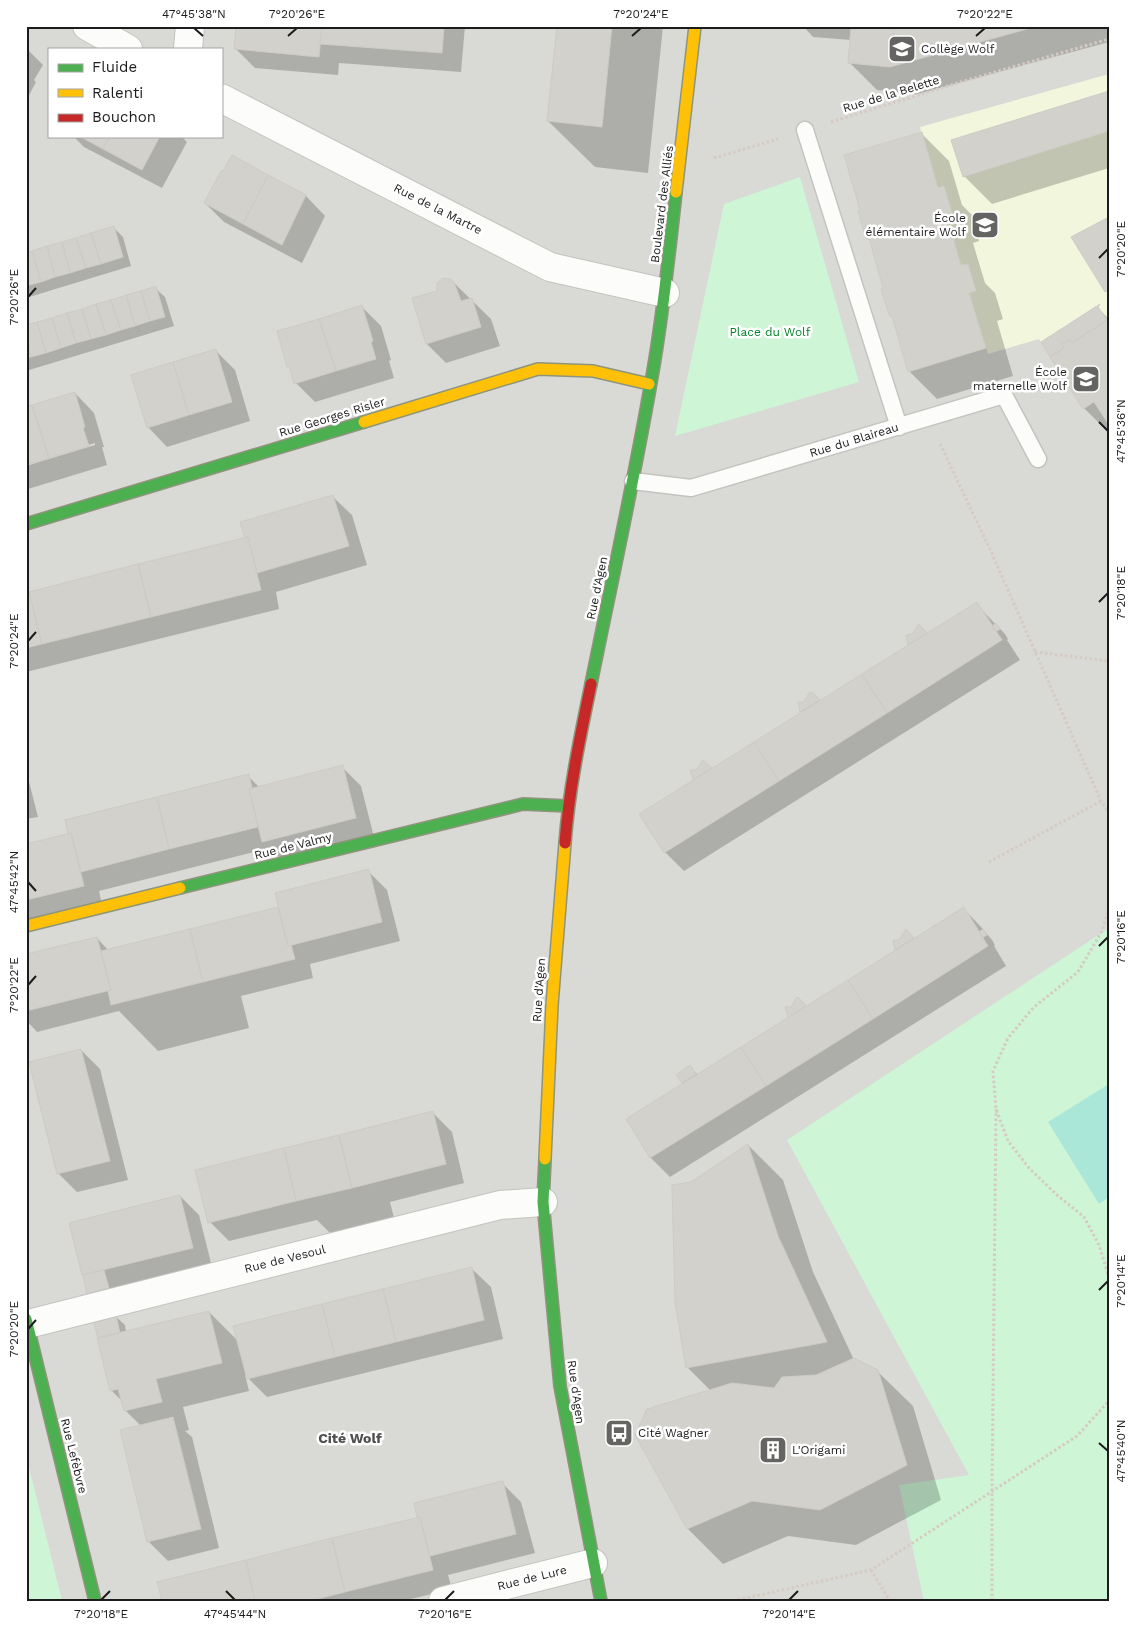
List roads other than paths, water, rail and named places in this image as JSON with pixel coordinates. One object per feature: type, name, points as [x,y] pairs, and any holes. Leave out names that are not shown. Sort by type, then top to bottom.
[{"type":"main road","name":"Boulevard des Alliés","points":[[650,384],[665,293],[695,26]]},
{"type":"main road","name":"Rue Georges Risler","points":[[26,524],[538,369],[594,372],[650,384]]},
{"type":"main road","name":"Rue d'Agen","points":[[600,1601],[560,1386],[543,1202],[552,1005],[568,806],[578,746],[633,481],[650,384]]},
{"type":"main road","name":"Rue de Valmy","points":[[26,926],[523,804],[568,806]]},
{"type":"main road","name":"Rue Lefèbvre","points":[[27,1321],[31,1362],[95,1601]]},
{"type":"street","points":[[87,26],[126,48]]},
{"type":"street","points":[[188,48],[190,26]]},
{"type":"street","name":"Rue de la Martre","points":[[222,99],[550,267],[665,293]]},
{"type":"street","name":"Rue de Vesoul","points":[[27,1321],[500,1205],[543,1202]]},
{"type":"street","name":"Rue de Lure","points":[[443,1601],[593,1563]]},
{"type":"lane","points":[[805,130],[899,427]]},
{"type":"lane","name":"Rue du Blaireau","points":[[633,481],[691,488],[1004,395],[1038,459]]},
{"type":"place","name":"Collège Wolf","points":[[902,49]]},
{"type":"place","name":"École élémentaire Wolf","points":[[985,225]]},
{"type":"place","name":"École maternelle Wolf","points":[[1086,379]]},
{"type":"place","name":"Cité Wagner","points":[[619,1433]]},
{"type":"place","name":"L'Origami","points":[[773,1450]]},
{"type":"district","name":"Cité Wolf","points":[[350,1438]]},
{"type":"park label","name":"Place du Wolf","points":[[770,332]]}]
